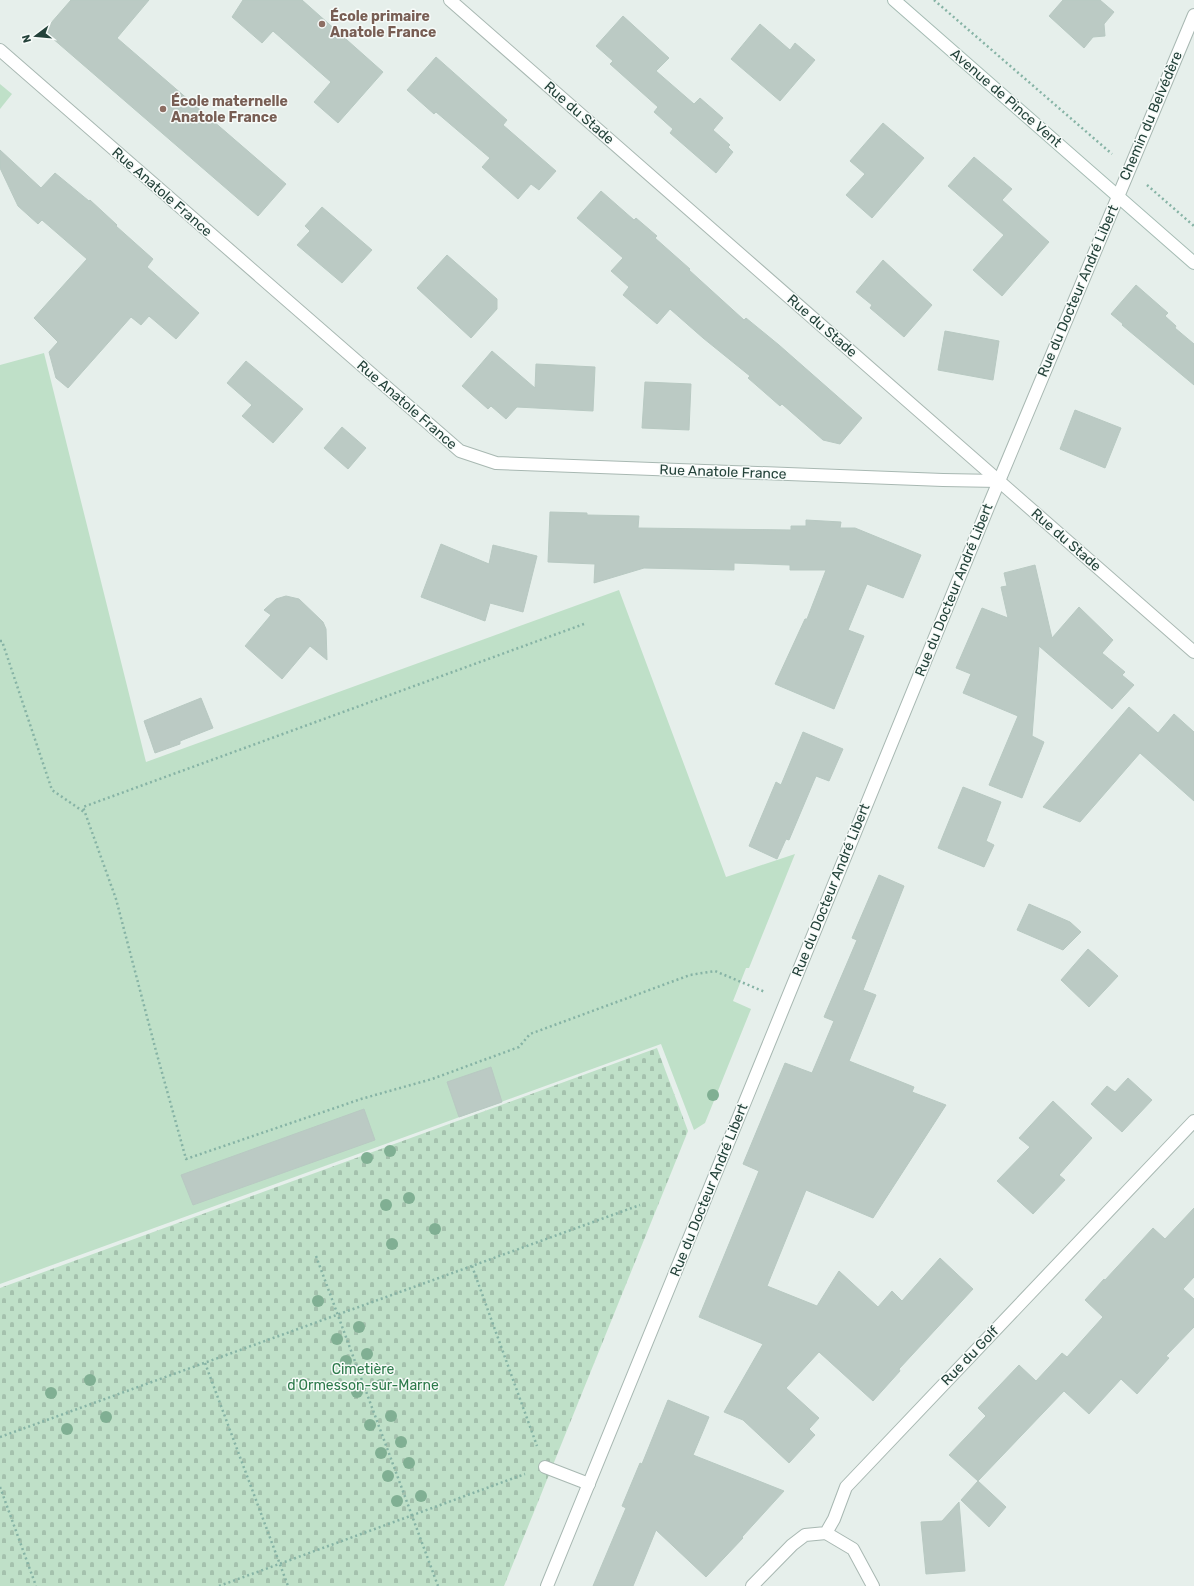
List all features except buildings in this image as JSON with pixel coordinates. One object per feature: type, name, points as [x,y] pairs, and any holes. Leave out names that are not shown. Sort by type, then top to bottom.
[{"type":"street","name":"Rue du Stade","points":[[450,0],[1194,652]]},
{"type":"street","name":"Avenue de Pince Vent","points":[[894,0],[1194,263]]},
{"type":"street","name":"Chemin du Belvédère","points":[[1118,196],[1194,15]]},
{"type":"street","name":"Rue Anatole France","points":[[0,50],[460,451],[496,463],[999,481]]},
{"type":"street","name":"Rue du Docteur André Libert","points":[[547,1586],[999,481],[1118,196]]},
{"type":"street","name":"Rue du Golf","points":[[826,1533],[834,1519],[846,1487],[1194,1121]]},
{"type":"street","points":[[545,1467],[589,1484]]},
{"type":"street","points":[[752,1586],[792,1545],[805,1535],[826,1533],[853,1549],[873,1586]]},
{"type":"path","points":[[934,0],[1114,156]]},
{"type":"path","points":[[1150,188],[1194,226]]},
{"type":"path","points":[[584,624],[83,807],[116,899],[186,1159],[361,1099],[439,1076],[519,1047],[530,1034],[690,975],[715,972],[786,1001]]},
{"type":"path","points":[[0,641],[2,641],[52,790],[85,812]]},
{"type":"path","points":[[0,1437],[640,1205]]},
{"type":"path","points":[[316,1256],[438,1586]]},
{"type":"path","points":[[219,1586],[545,1467],[472,1266]]},
{"type":"path","points":[[205,1363],[288,1586]]},
{"type":"path","points":[[0,1487],[36,1586]]},
{"type":"green space","points":[[0,84],[12,94],[0,109]]},
{"type":"green space","points":[[44,353],[146,762],[619,590],[726,877],[795,854],[749,968],[746,968],[733,1001],[751,1009],[705,1123],[694,1130],[661,1044],[0,1284],[0,365]]},
{"type":"green space","name":"Cimetière d'Ormesson-sur-Marne","points":[[657,1048],[688,1131],[504,1586],[0,1586],[0,1288]]},
{"type":"place","name":"École primaire Anatole France","points":[[322,24]]},
{"type":"place","name":"École maternelle Anatole France","points":[[163,109]]}]
